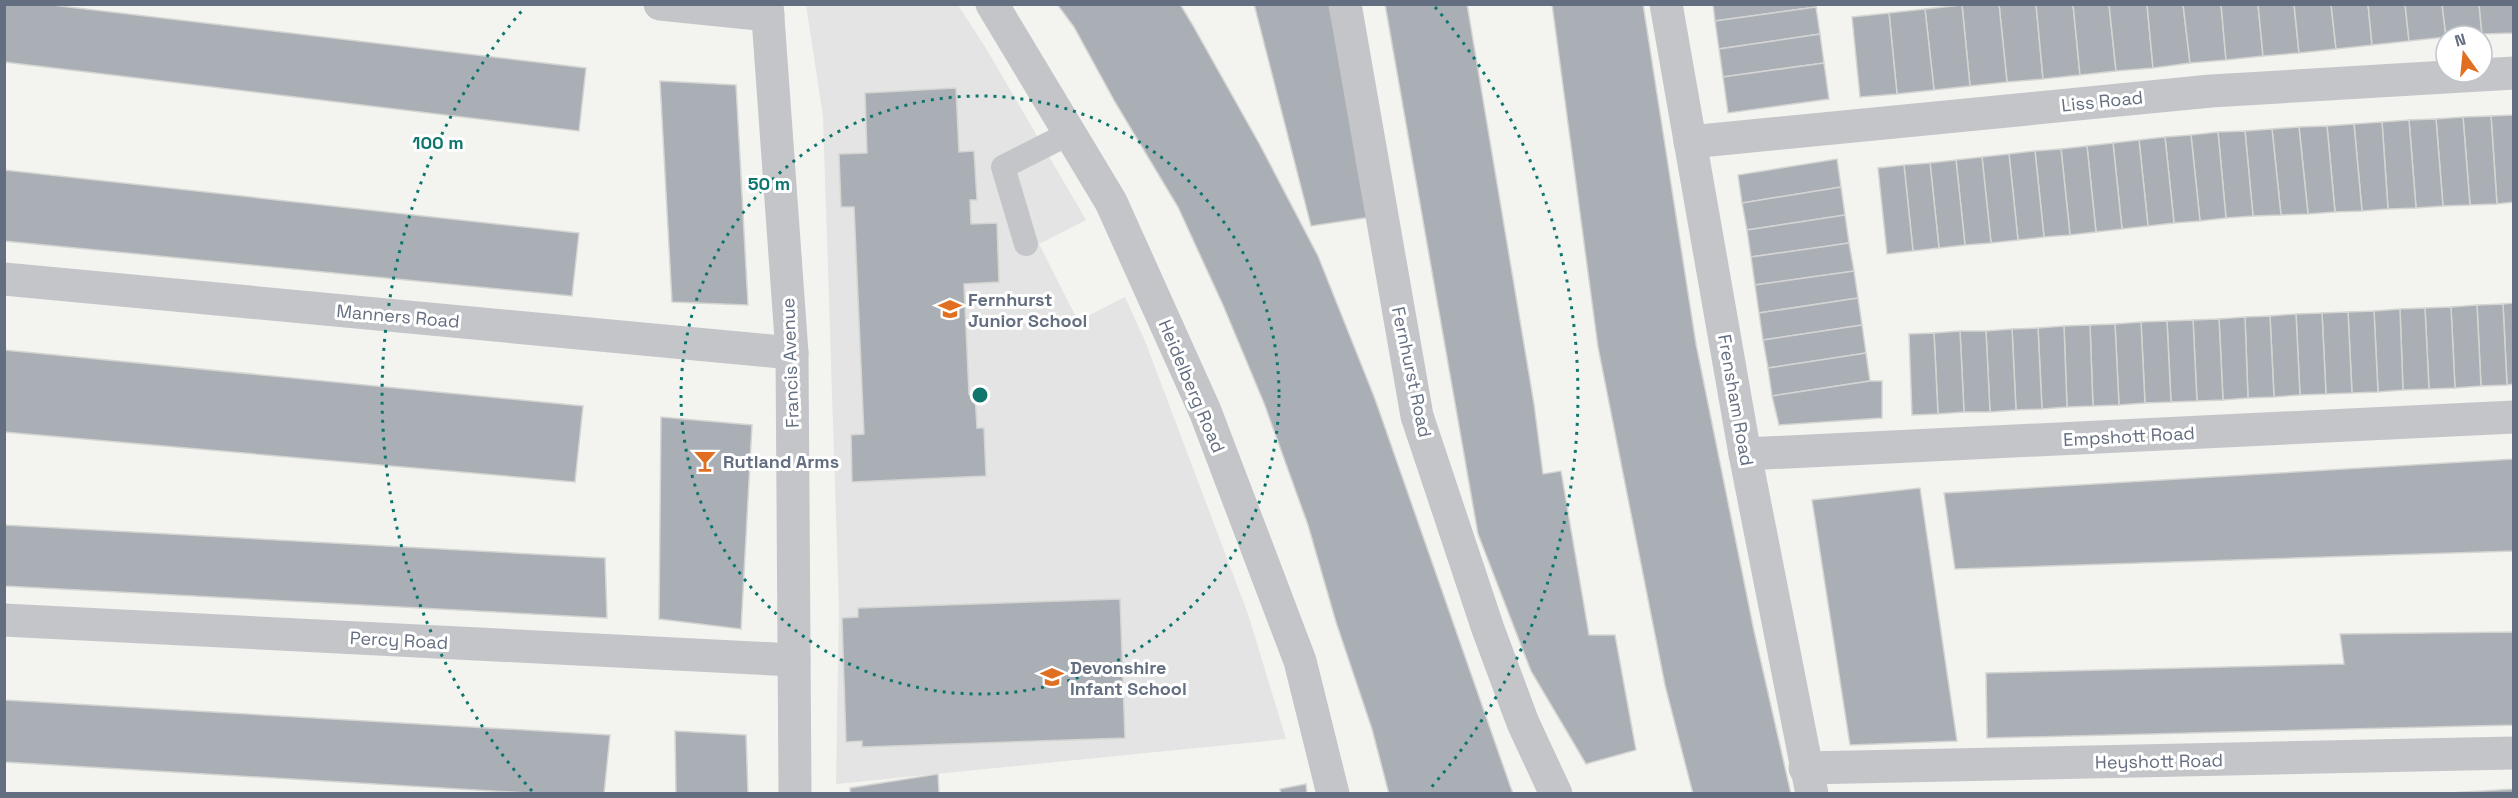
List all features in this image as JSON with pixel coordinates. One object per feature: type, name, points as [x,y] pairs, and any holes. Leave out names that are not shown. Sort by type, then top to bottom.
[{"type":"street","points":[[660,4],[768,10]]},
{"type":"street","name":"Heidelberg Road","points":[[993,4],[1111,202],[1205,411],[1300,661],[1333,794]]},
{"type":"street","name":"Fernhurst Road","points":[[1345,4],[1417,416],[1488,629],[1523,723],[1556,794]]},
{"type":"street","name":"Frensham Road","points":[[1666,4],[1745,454],[1808,781]]},
{"type":"street","name":"Francis Avenue","points":[[768,10],[792,353],[795,794]]},
{"type":"street","name":"Liss Road","points":[[1690,142],[2211,91],[2514,73]]},
{"type":"street","name":"Manners Road","points":[[4,279],[792,353]]},
{"type":"street","name":"Empshott Road","points":[[1745,454],[2514,417]]},
{"type":"street","name":"Percy Road","points":[[4,620],[794,660]]},
{"type":"street","name":"Heyshott Road","points":[[1808,781],[2514,753]]},
{"type":"lane","points":[[1026,244],[1003,167],[1070,133]]},
{"type":"shaded area","name":"Fernhurst Junior School","points":[[806,5],[958,5],[987,50],[1086,220],[1039,244],[1078,321],[1125,297],[1145,341],[1248,614],[1286,739],[836,784],[839,608],[823,116]]},
{"type":"building","points":[[4,4],[43,4],[586,68],[579,131],[4,62]]},
{"type":"building","points":[[1057,4],[1180,4],[1192,24],[1260,145],[1318,256],[1375,399],[1513,794],[1389,794],[1372,729],[1336,622],[1308,525],[1264,403],[1223,305],[1178,207],[1115,102],[1074,27]]},
{"type":"building","points":[[1254,4],[1329,4],[1371,217],[1311,226]]},
{"type":"building","points":[[1385,4],[1467,4],[1534,404],[1543,474],[1561,471],[1589,635],[1615,635],[1636,750],[1586,764],[1531,671],[1478,534]]},
{"type":"building","points":[[1552,4],[1643,4],[1696,344],[1754,631],[1791,794],[1693,794],[1665,685],[1598,347]]},
{"type":"building","points":[[1713,4],[1816,4],[1816,7],[1715,21]]},
{"type":"building","points":[[1999,4],[2036,4],[2043,79],[2007,82]]},
{"type":"building","points":[[1999,4],[2007,82],[1970,86],[1962,5]]},
{"type":"building","points":[[2036,4],[2073,4],[2080,75],[2043,79]]},
{"type":"building","points":[[2073,4],[2109,4],[2116,71],[2080,75]]},
{"type":"building","points":[[2109,4],[2147,4],[2153,68],[2116,71]]},
{"type":"building","points":[[2147,4],[2183,4],[2190,63],[2153,68]]},
{"type":"building","points":[[2183,4],[2221,4],[2226,60],[2190,63]]},
{"type":"building","points":[[2221,4],[2258,4],[2263,56],[2226,60]]},
{"type":"building","points":[[2258,4],[2294,4],[2299,53],[2263,56]]},
{"type":"building","points":[[2294,4],[2331,4],[2336,49],[2299,53]]},
{"type":"building","points":[[2331,4],[2368,4],[2372,45],[2336,49]]},
{"type":"building","points":[[2368,4],[2405,4],[2409,41],[2372,45]]},
{"type":"building","points":[[2405,4],[2442,4],[2444,24],[2434,24],[2434,38],[2409,41]]},
{"type":"building","points":[[2442,4],[2479,4],[2481,24],[2444,24]]},
{"type":"building","points":[[2479,4],[2514,4],[2514,33],[2494,34],[2494,24],[2481,24]]},
{"type":"building","points":[[1962,5],[1970,86],[1934,90],[1925,9]]},
{"type":"building","points":[[1816,7],[1820,34],[1719,49],[1715,21]]},
{"type":"building","points":[[1925,9],[1934,90],[1897,94],[1889,13]]},
{"type":"building","points":[[1889,13],[1897,94],[1860,97],[1852,17]]},
{"type":"building","points":[[1820,34],[1824,63],[1723,77],[1719,49]]},
{"type":"building","points":[[1824,63],[1829,99],[1728,113],[1723,77]]},
{"type":"building","points":[[660,81],[736,85],[748,305],[672,302]]},
{"type":"building","points":[[956,88],[959,152],[974,151],[977,200],[970,200],[971,224],[997,223],[999,282],[964,284],[969,394],[975,394],[977,428],[984,428],[986,476],[852,482],[851,435],[864,434],[854,207],[841,207],[839,154],[867,153],[865,93]]},
{"type":"building","points":[[2514,115],[2514,202],[2497,204],[2491,116]]},
{"type":"building","points":[[2491,116],[2497,204],[2470,205],[2463,117]]},
{"type":"building","points":[[2463,117],[2470,205],[2443,206],[2436,119]]},
{"type":"building","points":[[2436,119],[2443,206],[2416,208],[2409,120]]},
{"type":"building","points":[[2409,120],[2416,208],[2388,209],[2382,122]]},
{"type":"building","points":[[2382,122],[2388,209],[2362,211],[2354,124]]},
{"type":"building","points":[[2354,124],[2362,211],[2335,212],[2327,126]]},
{"type":"building","points":[[2327,126],[2335,212],[2308,214],[2299,127]]},
{"type":"building","points":[[2299,127],[2308,214],[2281,215],[2272,129]]},
{"type":"building","points":[[2272,129],[2281,215],[2253,216],[2245,131]]},
{"type":"building","points":[[2245,131],[2253,216],[2226,218],[2218,132]]},
{"type":"building","points":[[2218,132],[2226,218],[2200,221],[2191,135]]},
{"type":"building","points":[[2191,135],[2200,221],[2174,223],[2165,137]]},
{"type":"building","points":[[2165,137],[2174,223],[2148,226],[2139,140]]},
{"type":"building","points":[[2139,140],[2148,226],[2122,229],[2113,143]]},
{"type":"building","points":[[2113,143],[2122,229],[2096,232],[2087,146]]},
{"type":"building","points":[[2087,146],[2096,232],[2070,235],[2061,149]]},
{"type":"building","points":[[2061,149],[2070,235],[2044,237],[2035,151]]},
{"type":"building","points":[[2035,151],[2044,237],[2018,240],[2009,154]]},
{"type":"building","points":[[2009,154],[2018,240],[1991,243],[1982,157]]},
{"type":"building","points":[[1982,157],[1991,243],[1965,245],[1956,160]]},
{"type":"building","points":[[1837,159],[1841,187],[1742,203],[1738,175]]},
{"type":"building","points":[[1956,160],[1965,245],[1939,248],[1930,163]]},
{"type":"building","points":[[1930,163],[1939,248],[1913,251],[1904,165]]},
{"type":"building","points":[[1904,165],[1913,251],[1887,254],[1878,168]]},
{"type":"building","points":[[4,170],[579,233],[572,296],[4,241]]},
{"type":"building","points":[[1841,187],[1845,215],[1747,230],[1742,203]]},
{"type":"building","points":[[1845,215],[1849,243],[1751,257],[1747,230]]},
{"type":"building","points":[[1849,243],[1854,271],[1755,285],[1751,257]]},
{"type":"building","points":[[1854,271],[1858,298],[1759,313],[1755,285]]},
{"type":"building","points":[[1858,298],[1862,325],[1763,340],[1759,313]]},
{"type":"building","points":[[2514,303],[2514,384],[2507,385],[2503,304]]},
{"type":"building","points":[[2503,304],[2507,385],[2481,386],[2477,305]]},
{"type":"building","points":[[2477,305],[2481,386],[2455,388],[2451,307]]},
{"type":"building","points":[[2451,307],[2455,388],[2429,389],[2425,308]]},
{"type":"building","points":[[2425,308],[2429,389],[2403,390],[2400,309]]},
{"type":"building","points":[[2400,309],[2403,390],[2378,392],[2374,311]]},
{"type":"building","points":[[2374,311],[2378,392],[2352,393],[2348,312]]},
{"type":"building","points":[[2348,312],[2352,393],[2326,394],[2322,313]]},
{"type":"building","points":[[2322,313],[2326,394],[2300,395],[2296,314]]},
{"type":"building","points":[[2296,314],[2300,395],[2274,397],[2270,316]]},
{"type":"building","points":[[2270,316],[2274,397],[2248,398],[2245,317]]},
{"type":"building","points":[[2245,317],[2248,398],[2223,400],[2219,319]]},
{"type":"building","points":[[2219,319],[2223,400],[2197,401],[2193,320]]},
{"type":"building","points":[[2193,320],[2197,401],[2171,402],[2167,321]]},
{"type":"building","points":[[2167,321],[2171,402],[2145,403],[2141,322]]},
{"type":"building","points":[[2141,322],[2145,403],[2119,405],[2115,324]]},
{"type":"building","points":[[2115,324],[2119,405],[2093,406],[2090,325]]},
{"type":"building","points":[[1862,325],[1866,353],[1768,368],[1763,340]]},
{"type":"building","points":[[2090,325],[2093,406],[2067,407],[2064,326]]},
{"type":"building","points":[[2064,326],[2067,407],[2042,409],[2038,328]]},
{"type":"building","points":[[2038,328],[2042,409],[2016,410],[2012,329]]},
{"type":"building","points":[[2012,329],[2016,410],[1990,412],[1986,331]]},
{"type":"building","points":[[1960,331],[1986,331],[1990,412],[1964,412]]},
{"type":"building","points":[[1960,331],[1964,412],[1938,414],[1934,333]]},
{"type":"building","points":[[1934,333],[1938,414],[1912,415],[1909,334]]},
{"type":"building","points":[[4,350],[583,406],[575,482],[4,432]]},
{"type":"building","points":[[1866,353],[1870,381],[1772,396],[1768,368]]},
{"type":"building","points":[[1882,381],[1882,418],[1779,425],[1772,396]]},
{"type":"building","points":[[661,417],[752,425],[741,629],[659,619]]},
{"type":"building","points":[[2514,459],[2514,551],[1955,569],[1944,493]]},
{"type":"building","points":[[1920,488],[1957,741],[1850,745],[1812,500]]},
{"type":"building","points":[[4,525],[605,558],[607,618],[4,586]]},
{"type":"building","points":[[1120,599],[1125,738],[862,747],[862,741],[846,742],[842,618],[858,617],[858,608]]},
{"type":"building","points":[[2514,632],[2514,725],[1987,738],[1986,673],[2344,664],[2340,634]]},
{"type":"building","points":[[4,700],[610,735],[604,794],[544,794],[4,762]]},
{"type":"building","points":[[675,731],[746,735],[748,794],[676,794]]},
{"type":"building","points":[[938,774],[939,794],[850,794],[850,788]]},
{"type":"building","points":[[1306,784],[1307,794],[1281,794],[1280,789]]},
{"type":"building","points":[[2514,789],[2514,794],[2432,794]]},
{"type":"place","name":"Fernhurst Junior School","points":[[950,309]]},
{"type":"place","name":"Rutland Arms","points":[[705,461]]},
{"type":"place","name":"Devonshire Infant School","points":[[1052,677]]}]
